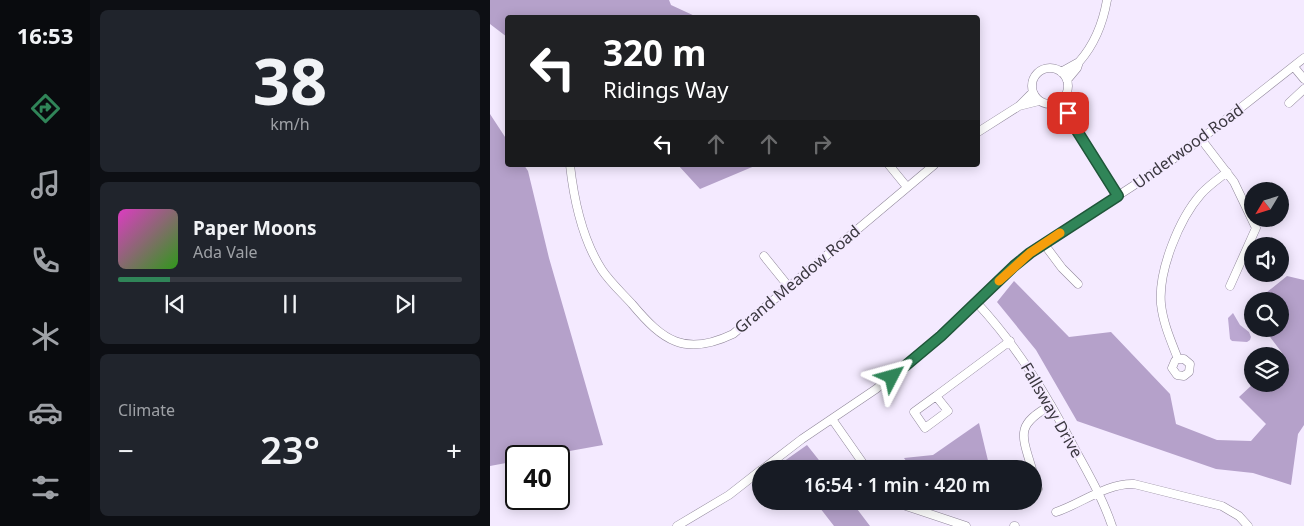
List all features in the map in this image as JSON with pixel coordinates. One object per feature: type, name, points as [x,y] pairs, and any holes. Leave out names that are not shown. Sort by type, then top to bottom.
[{"type":"street","points":[[1061,72],[1079,62],[1087,54],[1098,32],[1108,0]]},
{"type":"street","name":"Underwood Road","points":[[774,460],[884,383],[941,336],[1014,266],[1044,244],[1162,167],[1201,139],[1304,58]]},
{"type":"street","points":[[1067,80],[1077,68],[1079,62]]},
{"type":"street","points":[[1294,67],[1304,79]]},
{"type":"street","points":[[1051,68],[1061,72],[1067,80],[1068,91],[1063,99],[1055,104],[1045,104],[1039,101],[1032,92],[1032,81],[1041,70],[1051,68]]},
{"type":"street","points":[[1289,103],[1304,89]]},
{"type":"street","points":[[980,131],[1019,106],[1032,92]]},
{"type":"street","points":[[1063,99],[1069,118]]},
{"type":"street","points":[[1019,106],[1039,101]]},
{"type":"street","points":[[1055,104],[1069,118],[1118,196]]},
{"type":"street","points":[[1201,139],[1238,187],[1256,228],[1230,286]]},
{"type":"street","name":"Grand Meadow Road","points":[[570,167],[579,215],[594,257],[603,272],[654,329],[668,339],[683,344],[700,345],[717,342],[733,334],[932,167]]},
{"type":"street","points":[[892,167],[907,187]]},
{"type":"street","points":[[1178,359],[1166,328],[1161,304],[1164,268],[1183,222],[1194,202],[1227,172]]},
{"type":"street","points":[[1044,244],[1062,268],[1078,284]]},
{"type":"street","points":[[764,256],[789,287]]},
{"type":"street","name":"Fallsway Drive","points":[[976,303],[1010,341],[1051,405],[1098,493],[1112,526]]},
{"type":"street","points":[[936,396],[1010,341]]},
{"type":"street","points":[[1029,460],[1023,435],[1025,426],[1037,413],[1051,405]]},
{"type":"street","points":[[832,419],[861,460]]},
{"type":"street","name":"Underwood Road","points":[[677,526],[722,500],[752,477]]},
{"type":"street","points":[[1056,512],[1080,503],[1098,493],[1126,484],[1144,486],[1222,506],[1239,516],[1248,526]]},
{"type":"street","points":[[918,510],[966,526]]},
{"type":"shaded area","points":[[490,0],[669,0],[671,5],[693,15],[505,15],[505,35],[490,24]]},
{"type":"shaded area","points":[[490,114],[505,137],[505,167],[525,167],[528,171],[549,258],[603,445],[570,451],[570,445],[505,445],[505,463],[490,466]]},
{"type":"shaded area","points":[[680,167],[752,167],[700,189]]},
{"type":"shaded area","points":[[1289,276],[1304,280],[1304,425],[1298,434],[1291,485],[1253,473],[1216,469],[1077,421],[1036,350],[997,302],[1014,281],[1069,337],[1111,332],[1170,394],[1176,424],[1217,440],[1251,441],[1266,424],[1239,397],[1244,392],[1289,392],[1289,347],[1278,347],[1270,337],[1289,337],[1289,292],[1267,292],[1280,282],[1289,282]]},
{"type":"shaded area","points":[[1233,313],[1244,328],[1244,337],[1251,337],[1250,340],[1247,342],[1232,341],[1230,339],[1228,318]]},
{"type":"shaded area","points":[[979,423],[988,460],[905,460],[904,458],[933,455]]},
{"type":"shaded area","points":[[807,445],[819,460],[786,460]]},
{"type":"shaded area","points":[[822,510],[858,510],[870,526],[834,526]]},
{"type":"slow traffic","points":[[999,281],[1030,253],[1060,233]]},
{"type":"route","points":[[892,377],[941,336],[1030,253],[1118,196],[1069,118],[1068,113]]}]
